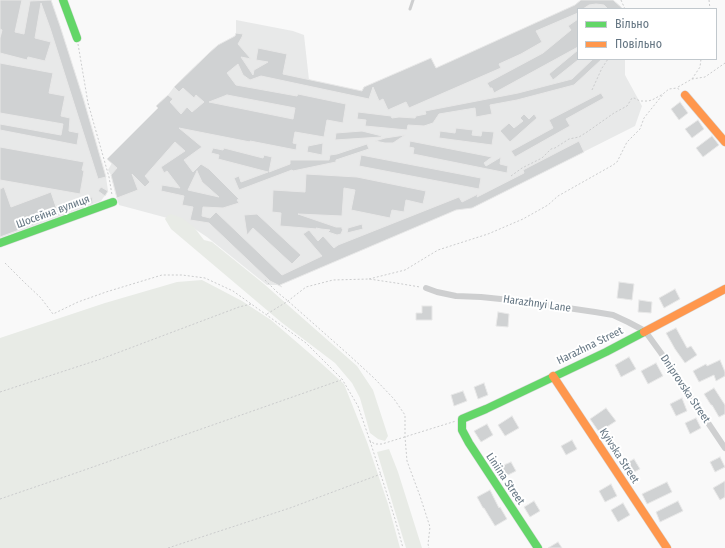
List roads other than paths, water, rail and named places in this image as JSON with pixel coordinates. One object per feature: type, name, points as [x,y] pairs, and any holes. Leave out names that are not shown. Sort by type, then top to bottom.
[{"type":"street","points":[[63,0],[78,38]]},
{"type":"street","points":[[685,94],[725,142]]},
{"type":"street","name":"Шосейна вулиця","points":[[0,243],[114,202]]},
{"type":"street","name":"Harazhnyi Lane","points":[[426,288],[456,296],[520,301],[613,315],[645,331]]},
{"type":"street","name":"Harazhna Street","points":[[462,419],[606,352],[725,289]]},
{"type":"street","name":"Dniprovska Street","points":[[645,331],[725,448]]},
{"type":"street","name":"Kyivska Street","points":[[553,376],[667,548]]},
{"type":"street","name":"Liniina Street","points":[[462,419],[462,430],[469,443],[538,548]]},
{"type":"lane","points":[[410,9],[413,0]]}]
